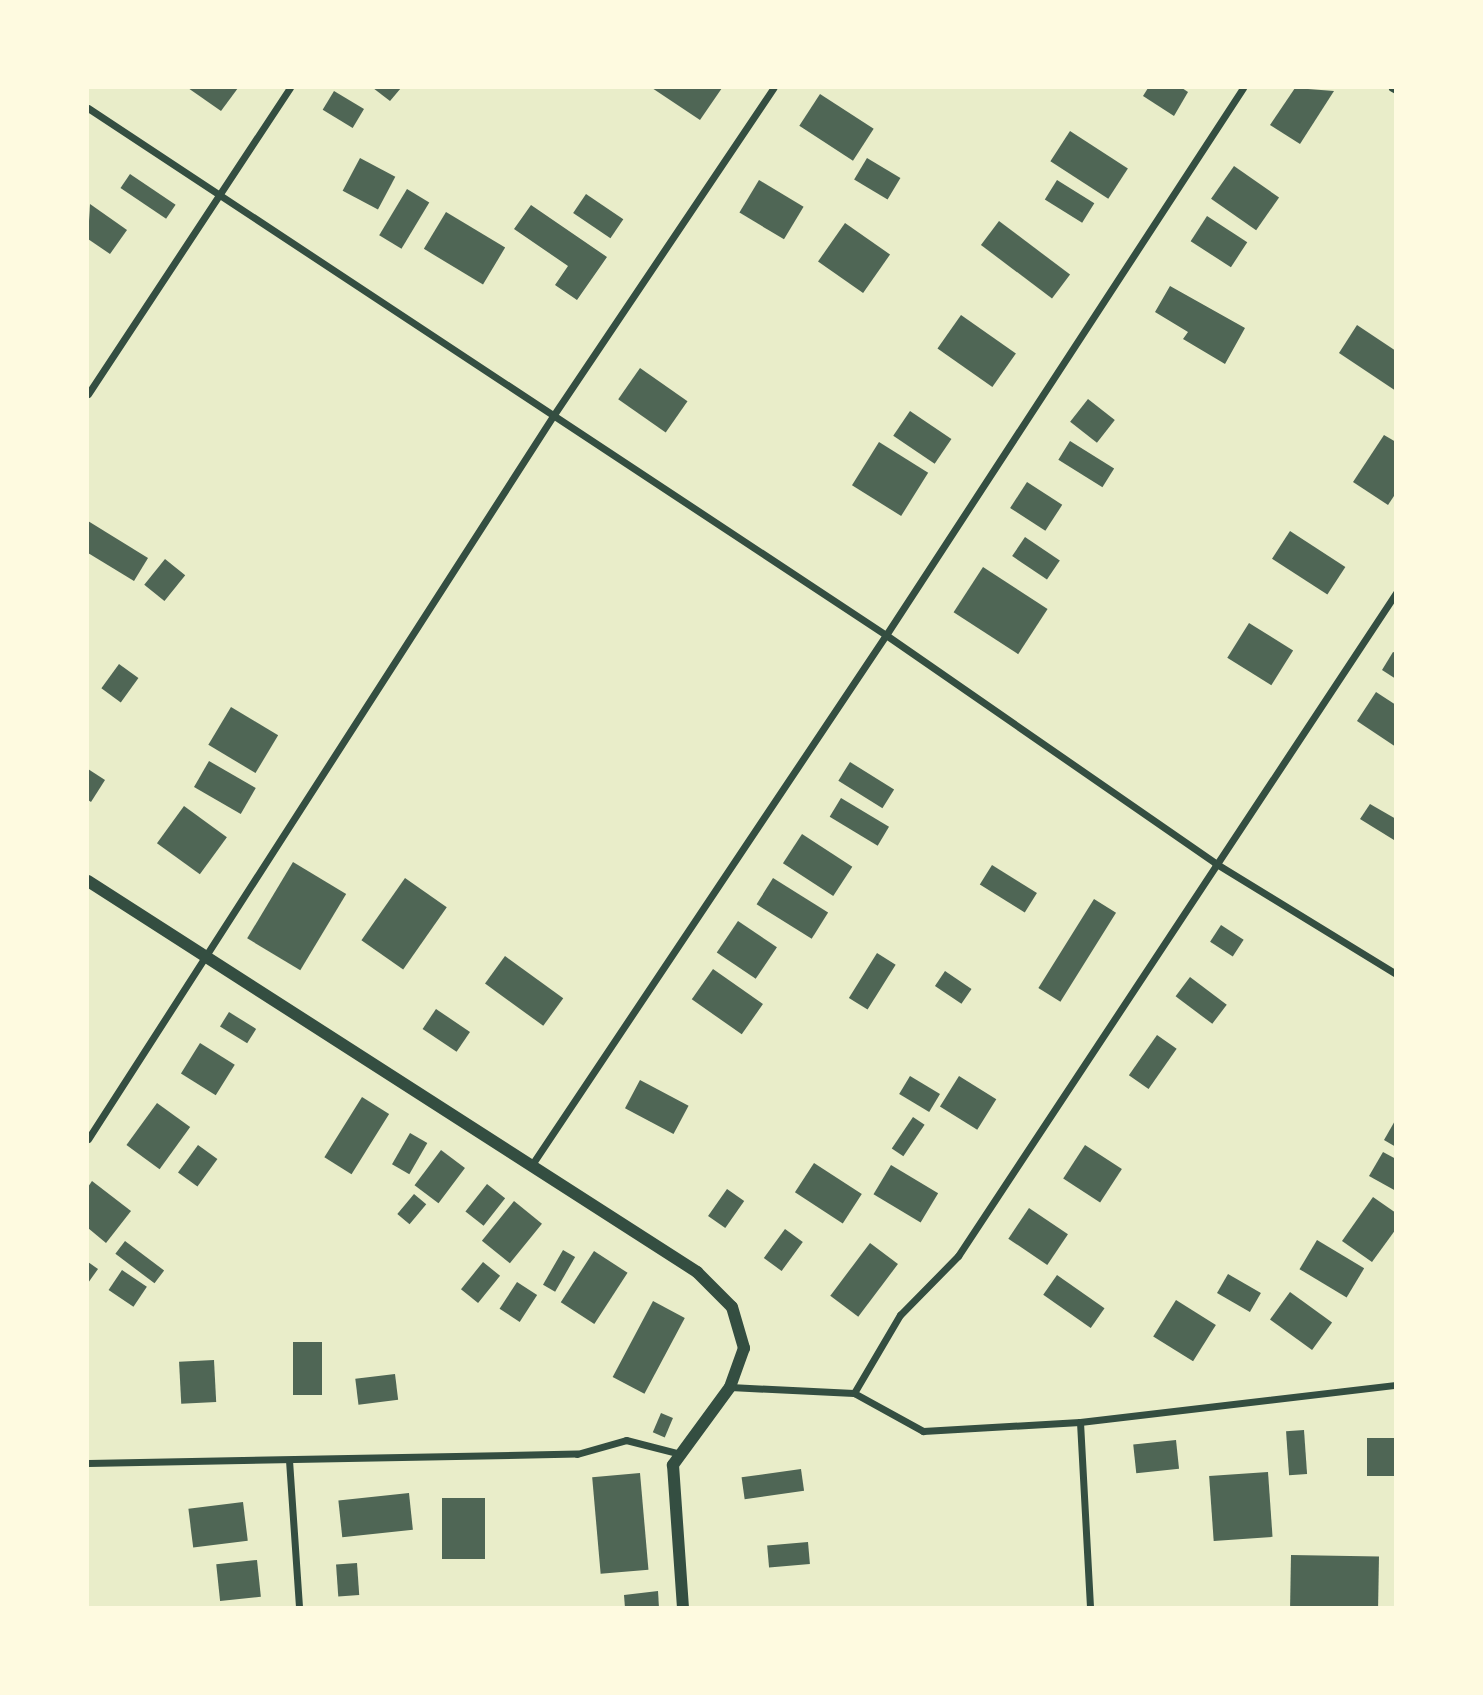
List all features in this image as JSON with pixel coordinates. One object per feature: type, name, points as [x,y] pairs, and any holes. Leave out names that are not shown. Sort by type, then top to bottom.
[{"type":"street","points":[[88,394],[290,88]]},
{"type":"street","points":[[88,1139],[553,416],[773,88]]},
{"type":"street","points":[[531,1166],[886,635],[1242,88]]},
{"type":"street","points":[[88,108],[886,635],[1215,863],[1395,974]]},
{"type":"street","points":[[854,1393],[900,1315],[958,1256],[1395,593]]},
{"type":"street","points":[[88,881],[697,1272],[732,1307],[744,1348],[730,1387],[673,1465],[683,1608]]},
{"type":"street","points":[[730,1387],[854,1393],[923,1430],[1080,1422],[1395,1385]]},
{"type":"street","points":[[1080,1422],[1090,1608]]},
{"type":"street","points":[[88,1463],[577,1454],[626,1440],[681,1455]]},
{"type":"street","points":[[289,1460],[299,1608]]},
{"type":"building","points":[[188,88],[238,88],[221,111]]},
{"type":"building","points":[[373,88],[401,88],[390,101]]},
{"type":"building","points":[[652,88],[722,88],[700,120]]},
{"type":"building","points":[[1148,88],[1182,88],[1188,92],[1174,116],[1143,96]]},
{"type":"building","points":[[1295,88],[1334,91],[1300,144],[1270,125]]},
{"type":"building","points":[[334,91],[364,109],[353,128],[323,110]]},
{"type":"building","points":[[820,94],[874,129],[853,161],[799,126]]},
{"type":"building","points":[[1070,131],[1128,169],[1108,199],[1050,161]]},
{"type":"building","points":[[360,158],[395,177],[378,209],[343,191]]},
{"type":"building","points":[[867,158],[900,178],[888,200],[854,179]]},
{"type":"building","points":[[1234,166],[1279,198],[1256,230],[1211,199]]},
{"type":"building","points":[[130,174],[176,205],[166,219],[120,188]]},
{"type":"building","points":[[759,180],[804,207],[784,239],[739,213]]},
{"type":"building","points":[[1057,180],[1094,203],[1082,223],[1045,200]]},
{"type":"building","points":[[407,189],[429,202],[401,249],[379,235]]},
{"type":"building","points":[[586,194],[623,219],[610,238],[573,213]]},
{"type":"building","points":[[90,204],[127,230],[110,254],[88,239]]},
{"type":"building","points":[[531,205],[607,257],[577,300],[555,285],[568,266],[514,229]]},
{"type":"building","points":[[446,212],[505,248],[483,284],[424,249]]},
{"type":"building","points":[[1207,216],[1247,242],[1231,267],[1191,241]]},
{"type":"building","points":[[999,221],[1070,275],[1052,299],[981,245]]},
{"type":"building","points":[[845,223],[890,255],[863,293],[818,262]]},
{"type":"building","points":[[1170,286],[1245,328],[1225,364],[1183,339],[1188,332],[1155,312]]},
{"type":"building","points":[[961,315],[1016,353],[992,387],[937,349]]},
{"type":"building","points":[[1357,325],[1396,351],[1396,391],[1339,353]]},
{"type":"building","points":[[640,368],[688,401],[666,432],[618,399]]},
{"type":"building","points":[[1088,399],[1115,420],[1097,443],[1070,422]]},
{"type":"building","points":[[910,411],[951,439],[935,464],[893,436]]},
{"type":"building","points":[[1384,435],[1396,442],[1396,493],[1388,505],[1353,482]]},
{"type":"building","points":[[1070,441],[1114,469],[1102,487],[1058,460]]},
{"type":"building","points":[[879,442],[928,473],[901,516],[852,485]]},
{"type":"building","points":[[1027,482],[1062,505],[1045,531],[1010,508]]},
{"type":"building","points":[[88,521],[148,558],[134,581],[88,553]]},
{"type":"building","points":[[1290,531],[1345,567],[1327,595],[1272,559]]},
{"type":"building","points":[[1025,537],[1060,560],[1047,580],[1012,556]]},
{"type":"building","points":[[165,559],[185,575],[164,601],[144,585]]},
{"type":"building","points":[[983,567],[1048,609],[1018,654],[954,612]]},
{"type":"building","points":[[1249,623],[1293,651],[1271,685],[1227,658]]},
{"type":"building","points":[[1393,652],[1396,653],[1396,679],[1382,670]]},
{"type":"building","points":[[119,664],[138,678],[121,702],[101,688]]},
{"type":"building","points":[[1376,692],[1396,705],[1396,747],[1357,721]]},
{"type":"building","points":[[231,707],[278,735],[255,773],[208,745]]},
{"type":"building","points":[[209,761],[256,788],[241,814],[194,787]]},
{"type":"building","points":[[850,762],[894,790],[882,808],[838,781]]},
{"type":"building","points":[[88,769],[105,780],[91,802],[88,800]]},
{"type":"building","points":[[841,798],[889,827],[878,846],[830,817]]},
{"type":"building","points":[[1370,804],[1396,819],[1394,840],[1360,819]]},
{"type":"building","points":[[184,806],[227,837],[200,874],[157,843]]},
{"type":"building","points":[[802,834],[852,867],[833,896],[783,863]]},
{"type":"building","points":[[293,862],[346,894],[300,970],[247,938]]},
{"type":"building","points":[[992,865],[1037,893],[1025,913],[980,885]]},
{"type":"building","points":[[405,878],[447,907],[403,970],[361,940]]},
{"type":"building","points":[[773,878],[828,912],[812,939],[757,904]]},
{"type":"building","points":[[1094,899],[1116,913],[1060,1002],[1038,988]]},
{"type":"building","points":[[738,921],[777,947],[756,979],[717,953]]},
{"type":"building","points":[[1221,925],[1244,940],[1233,956],[1210,942]]},
{"type":"building","points":[[877,953],[896,965],[868,1010],[849,998]]},
{"type":"building","points":[[505,956],[563,998],[543,1026],[485,984]]},
{"type":"building","points":[[713,969],[763,1004],[742,1034],[692,999]]},
{"type":"building","points":[[945,971],[972,989],[961,1004],[935,986]]},
{"type":"building","points":[[1190,977],[1227,1005],[1212,1024],[1176,996]]},
{"type":"building","points":[[436,1009],[470,1032],[457,1052],[423,1029]]},
{"type":"building","points":[[229,1012],[256,1029],[247,1043],[220,1026]]},
{"type":"building","points":[[1157,1035],[1177,1049],[1149,1089],[1129,1075]]},
{"type":"building","points":[[200,1043],[235,1065],[216,1095],[181,1074]]},
{"type":"building","points":[[910,1076],[940,1094],[929,1112],[899,1094]]},
{"type":"building","points":[[959,1076],[996,1099],[977,1130],[940,1107]]},
{"type":"building","points":[[640,1080],[689,1106],[674,1134],[625,1108]]},
{"type":"building","points":[[362,1097],[389,1114],[352,1174],[324,1157]]},
{"type":"building","points":[[157,1103],[190,1127],[160,1169],[126,1145]]},
{"type":"building","points":[[913,1117],[925,1125],[903,1156],[892,1149]]},
{"type":"building","points":[[1396,1119],[1396,1147],[1384,1140]]},
{"type":"building","points":[[410,1133],[427,1143],[409,1174],[392,1164]]},
{"type":"building","points":[[198,1145],[217,1159],[197,1187],[178,1173]]},
{"type":"building","points":[[1085,1145],[1122,1169],[1100,1203],[1063,1179]]},
{"type":"building","points":[[441,1150],[465,1168],[438,1203],[415,1185]]},
{"type":"building","points":[[1383,1152],[1396,1159],[1396,1191],[1369,1176]]},
{"type":"building","points":[[814,1163],[862,1194],[843,1223],[795,1192]]},
{"type":"building","points":[[891,1165],[938,1193],[921,1222],[873,1194]]},
{"type":"building","points":[[92,1181],[131,1211],[106,1243],[88,1228],[88,1187]]},
{"type":"building","points":[[487,1184],[505,1198],[484,1226],[465,1212]]},
{"type":"building","points":[[727,1189],[744,1201],[725,1228],[708,1216]]},
{"type":"building","points":[[414,1194],[426,1204],[410,1224],[397,1214]]},
{"type":"building","points":[[1373,1197],[1396,1213],[1396,1229],[1372,1262],[1342,1241]]},
{"type":"building","points":[[514,1201],[542,1224],[510,1263],[482,1241]]},
{"type":"building","points":[[1029,1208],[1068,1234],[1047,1265],[1008,1239]]},
{"type":"building","points":[[785,1229],[803,1242],[782,1271],[764,1258]]},
{"type":"building","points":[[1317,1240],[1364,1268],[1347,1297],[1299,1269]]},
{"type":"building","points":[[125,1241],[164,1270],[155,1283],[115,1254]]},
{"type":"building","points":[[870,1243],[898,1264],[858,1317],[830,1296]]},
{"type":"building","points":[[563,1250],[575,1257],[555,1292],[543,1285]]},
{"type":"building","points":[[594,1251],[628,1273],[594,1324],[561,1302]]},
{"type":"building","points":[[88,1262],[98,1269],[88,1283]]},
{"type":"building","points":[[483,1262],[500,1276],[478,1303],[461,1289]]},
{"type":"building","points":[[122,1270],[147,1287],[133,1307],[109,1290]]},
{"type":"building","points":[[1228,1274],[1261,1293],[1250,1312],[1217,1293]]},
{"type":"building","points":[[1057,1275],[1105,1308],[1091,1328],[1043,1295]]},
{"type":"building","points":[[517,1282],[537,1295],[520,1322],[500,1309]]},
{"type":"building","points":[[1290,1292],[1332,1323],[1312,1350],[1270,1320]]},
{"type":"building","points":[[1176,1300],[1216,1325],[1193,1361],[1153,1336]]},
{"type":"building","points":[[653,1301],[685,1318],[644,1394],[613,1377]]},
{"type":"building","points":[[293,1342],[322,1342],[322,1395],[293,1395]]},
{"type":"building","points":[[214,1360],[216,1402],[181,1404],[179,1362]]},
{"type":"building","points":[[395,1374],[398,1400],[358,1405],[355,1379]]},
{"type":"building","points":[[661,1413],[673,1418],[665,1437],[653,1432]]},
{"type":"building","points":[[1304,1430],[1307,1474],[1289,1475],[1286,1431]]},
{"type":"building","points":[[1367,1438],[1395,1438],[1395,1476],[1367,1476]]},
{"type":"building","points":[[1176,1440],[1179,1469],[1136,1473],[1133,1444]]},
{"type":"building","points":[[801,1469],[804,1491],[745,1499],[742,1477]]},
{"type":"building","points":[[1268,1472],[1273,1537],[1214,1541],[1209,1476]]},
{"type":"building","points":[[640,1473],[648,1570],[601,1574],[592,1477]]},
{"type":"building","points":[[409,1493],[413,1530],[342,1537],[338,1500]]},
{"type":"building","points":[[442,1498],[485,1498],[485,1559],[442,1559]]},
{"type":"building","points":[[243,1502],[248,1541],[193,1547],[188,1509]]},
{"type":"building","points":[[808,1542],[810,1564],[769,1567],[767,1546]]},
{"type":"building","points":[[1291,1555],[1379,1557],[1378,1608],[1290,1608]]},
{"type":"building","points":[[257,1560],[261,1597],[220,1601],[216,1564]]},
{"type":"building","points":[[357,1563],[359,1595],[338,1596],[336,1564]]},
{"type":"building","points":[[658,1591],[659,1608],[625,1608],[624,1595]]}]
